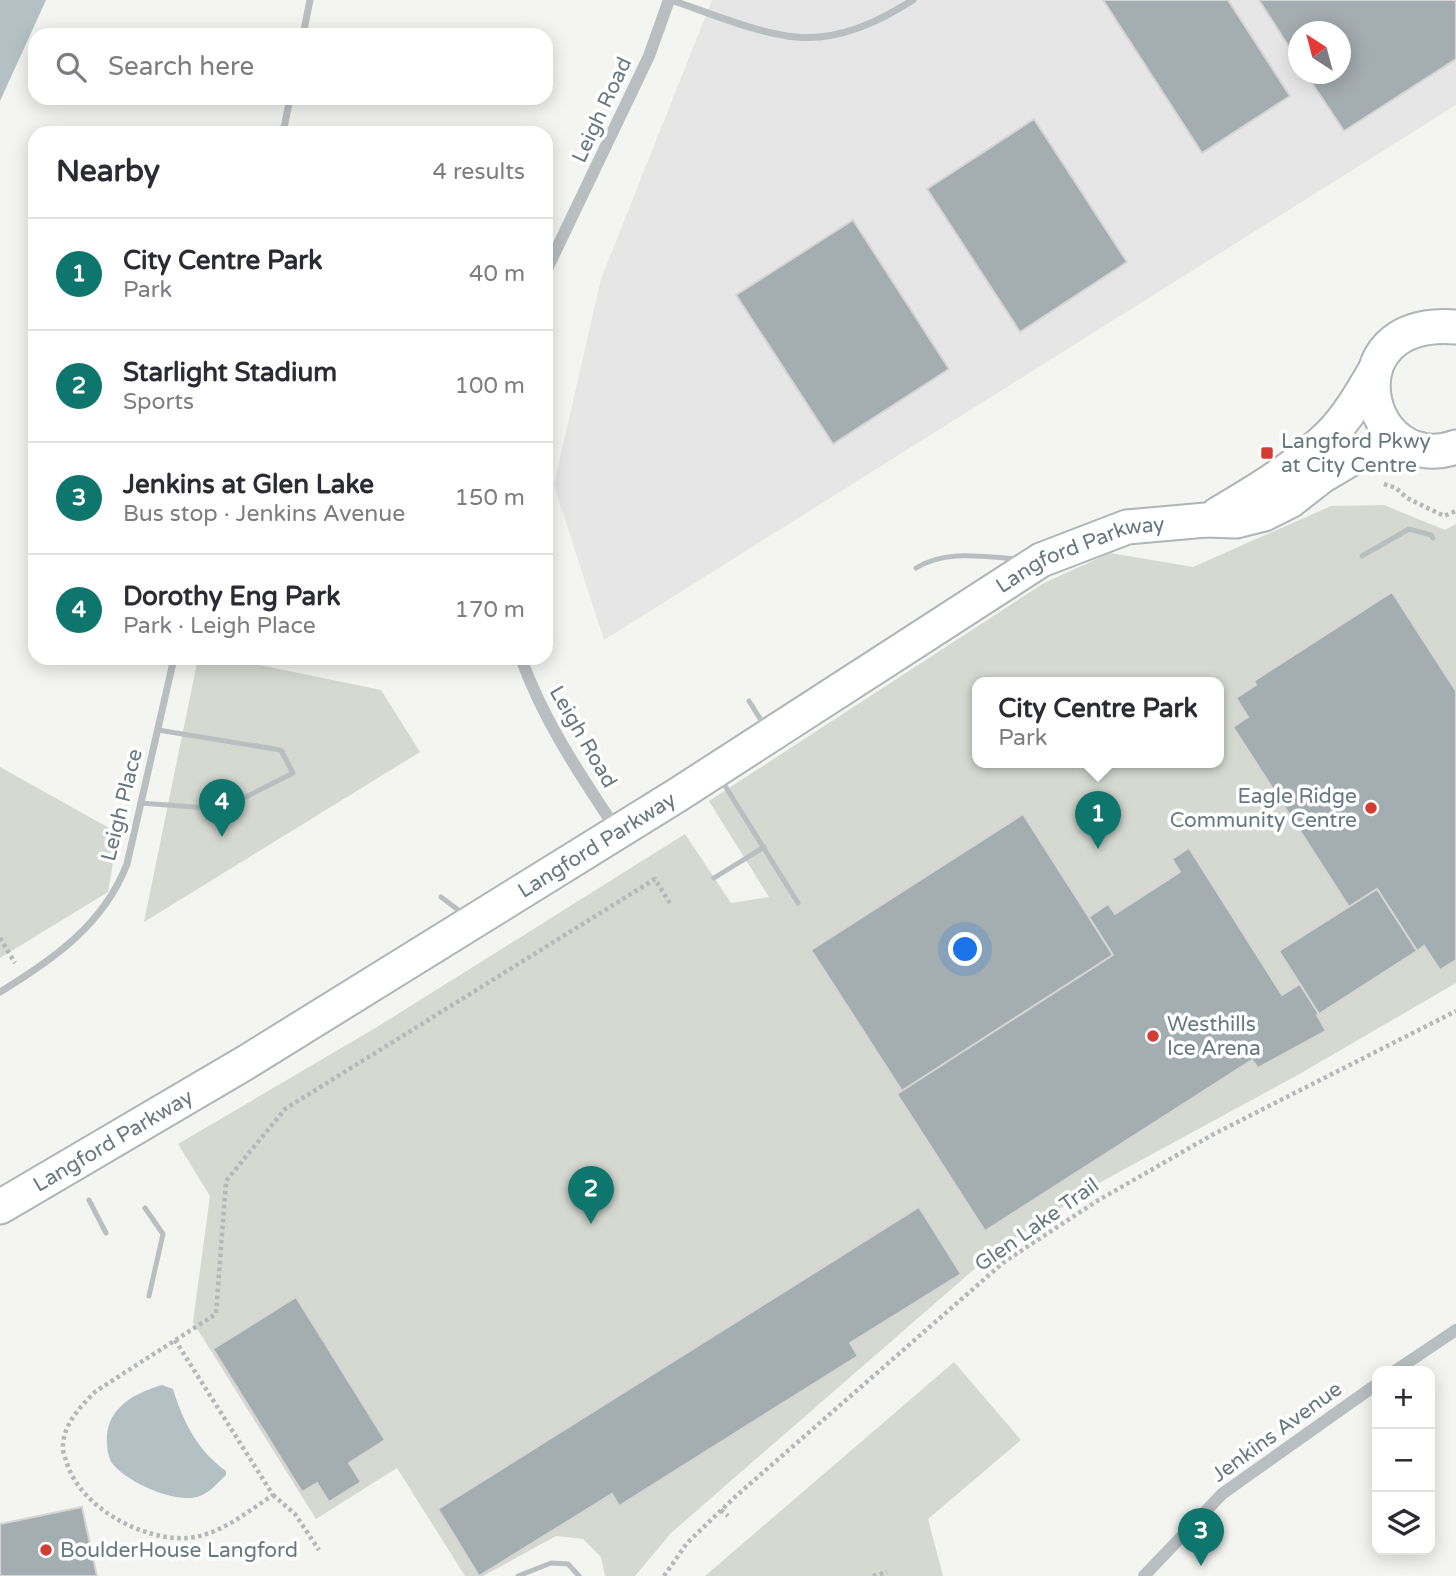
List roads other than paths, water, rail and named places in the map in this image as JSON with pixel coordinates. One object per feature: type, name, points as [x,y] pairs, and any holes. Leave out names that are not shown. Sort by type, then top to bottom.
[{"type":"main road","name":"Langford Parkway","points":[[1206,520],[1260,490],[1330,435],[1355,404],[1385,350],[1403,334],[1426,326],[1454,327]]},
{"type":"main road","points":[[1374,372],[1373,397],[1381,420],[1397,438],[1442,451]]},
{"type":"main road","name":"Langford Parkway","points":[[0,1207],[245,1063],[716,772],[1041,560],[1127,527],[1206,520],[1236,521],[1264,514],[1354,457],[1379,450],[1442,451]]},
{"type":"street","points":[[304,28],[310,0]]},
{"type":"street","points":[[670,0],[774,34],[797,38],[826,36],[857,29],[913,0]]},
{"type":"street","name":"Leigh Road","points":[[553,256],[649,56],[670,0]]},
{"type":"street","points":[[284,126],[289,105]]},
{"type":"street","name":"Leigh Place","points":[[0,992],[24,978],[88,927],[107,905],[119,885],[127,864],[172,665]]},
{"type":"street","name":"Leigh Road","points":[[524,665],[549,723],[618,832]]},
{"type":"street","points":[[1402,1366],[1456,1330]]},
{"type":"street","name":"Jenkins Avenue","points":[[1144,1576],[1222,1494],[1372,1388]]},
{"type":"lane","points":[[1362,556],[1409,529],[1431,535],[1433,538]]},
{"type":"lane","points":[[916,568],[928,561],[951,556],[1041,560]]},
{"type":"lane","points":[[749,701],[771,736]]},
{"type":"lane","points":[[140,803],[222,809],[293,774],[281,750],[158,730]]},
{"type":"lane","points":[[716,772],[798,902]]},
{"type":"lane","points":[[714,878],[764,848]]},
{"type":"lane","points":[[442,897],[473,921]]},
{"type":"lane","points":[[89,1200],[106,1233]]},
{"type":"lane","points":[[145,1208],[163,1234],[149,1296]]},
{"type":"lane","points":[[518,1576],[551,1563],[568,1564],[579,1576]]},
{"type":"place","name":"Langford Pkwy at City Centre","points":[[1267,453]]},
{"type":"place","name":"Eagle Ridge Community Centre","points":[[1371,808]]},
{"type":"place","name":"Dorothy Eng Park","points":[[222,837]]},
{"type":"place","name":"City Centre Park","points":[[1098,849]]},
{"type":"place","name":"Westhills Ice Arena","points":[[1153,1036]]},
{"type":"place","name":"Starlight Stadium","points":[[591,1224]]},
{"type":"place","name":"BoulderHouse Langford","points":[[46,1550]]},
{"type":"place","name":"Jenkins at Glen Lake","points":[[1201,1566]]}]
